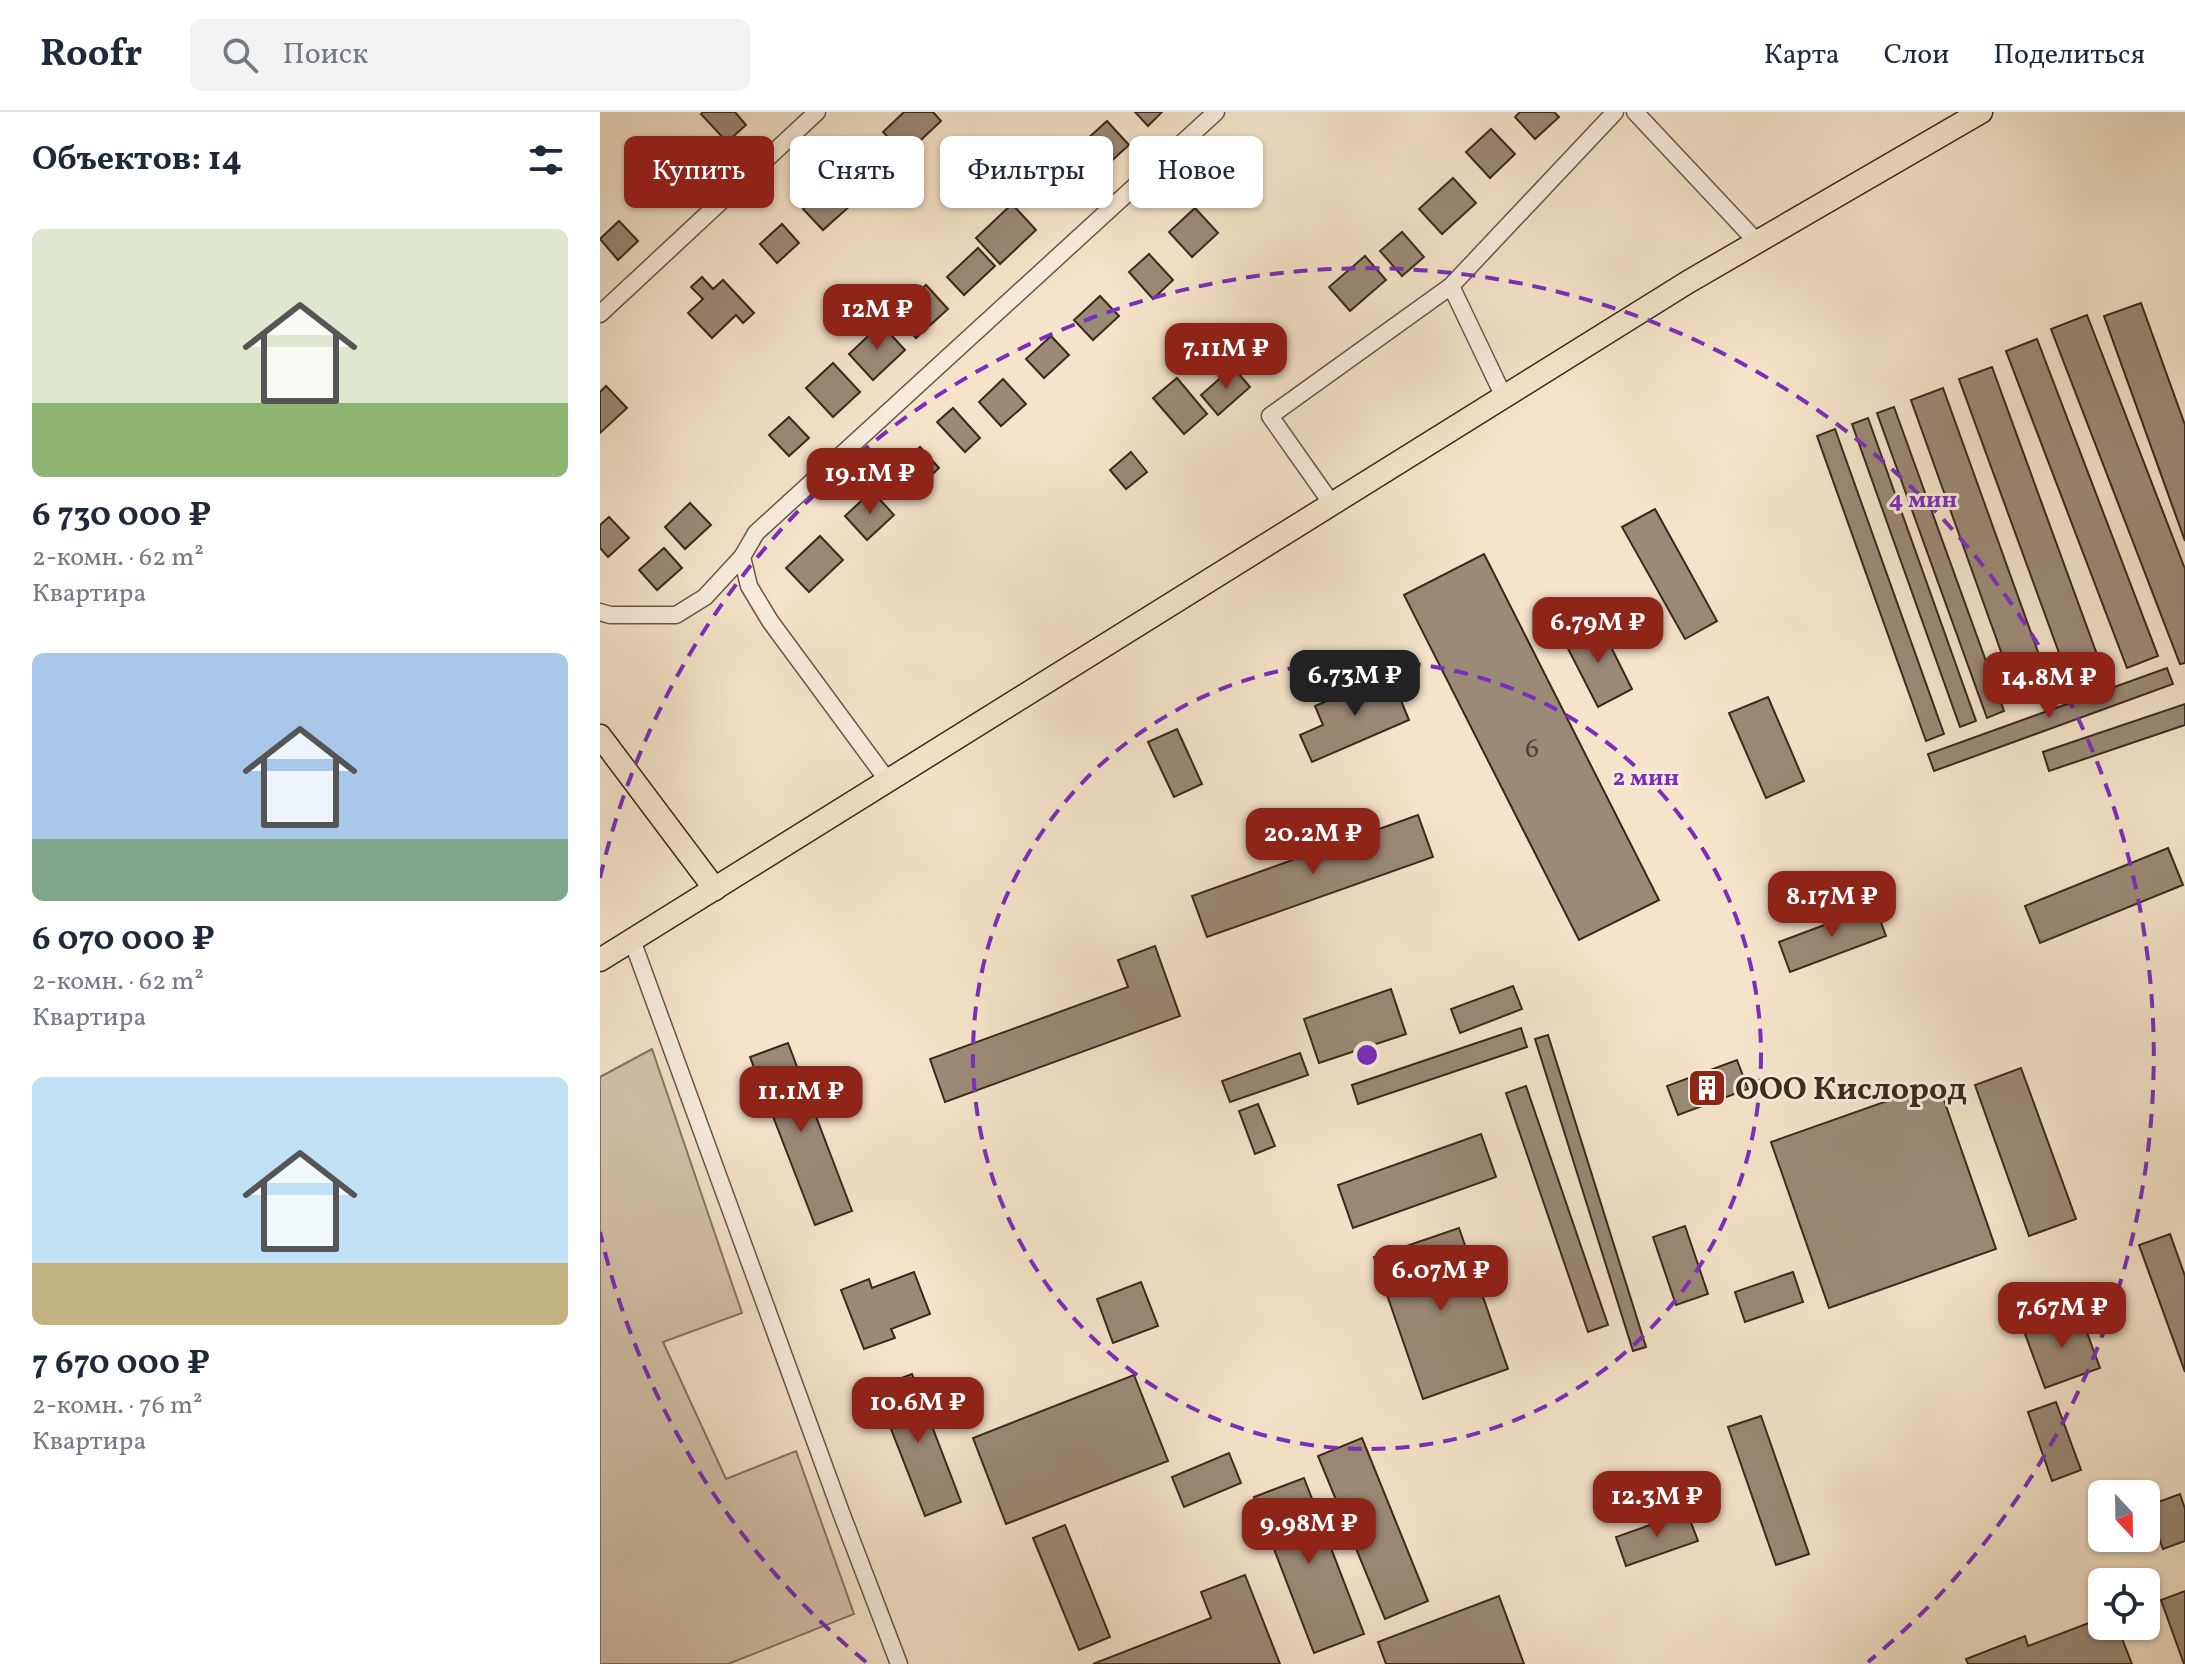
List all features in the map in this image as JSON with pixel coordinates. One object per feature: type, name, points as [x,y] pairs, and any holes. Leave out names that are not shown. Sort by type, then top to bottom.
[{"type":"main road","points":[[600,960],[1504,397],[1757,242],[1981,112]]},
{"type":"main road","points":[[600,736],[715,889]]},
{"type":"street","points":[[600,314],[817,112]]},
{"type":"street","points":[[600,612],[610,615],[676,615],[705,597],[742,557],[756,533],[1216,112]]},
{"type":"street","points":[[1332,504],[1270,416],[1451,286],[1615,112]]},
{"type":"street","points":[[1635,112],[1757,242]]},
{"type":"street","points":[[1451,286],[1504,397]]},
{"type":"street","points":[[742,557],[749,586],[770,621],[888,781]]},
{"type":"street","points":[[632,940],[899,1664]]},
{"type":"shaded area","points":[[652,1049],[742,1313],[663,1342],[726,1479],[796,1451],[854,1614],[728,1664],[600,1664],[600,1077]]},
{"type":"building","points":[[735,112],[746,125],[734,136],[721,136],[701,114]]},
{"type":"building","points":[[904,112],[933,112],[941,121],[924,137],[887,136],[883,132]]},
{"type":"building","points":[[1135,112],[1162,112],[1148,126]]},
{"type":"building","points":[[1520,112],[1554,112],[1559,117],[1535,139],[1515,117]]},
{"type":"building","points":[[1107,121],[1129,145],[1113,160],[1113,136],[1090,136]]},
{"type":"building","points":[[1491,129],[1515,154],[1490,178],[1466,152]]},
{"type":"building","points":[[1453,178],[1476,203],[1442,234],[1419,209]]},
{"type":"building","points":[[804,208],[848,208],[823,230]]},
{"type":"building","points":[[1008,208],[1016,208],[1036,230],[1000,264],[976,238]]},
{"type":"building","points":[[1195,208],[1218,233],[1192,257],[1169,232]]},
{"type":"building","points":[[619,221],[638,241],[618,260],[600,239]]},
{"type":"building","points":[[782,224],[799,243],[777,263],[760,244]]},
{"type":"building","points":[[1402,232],[1424,257],[1402,276],[1380,251]]},
{"type":"building","points":[[978,248],[995,266],[964,295],[947,277]]},
{"type":"building","points":[[1149,254],[1173,280],[1153,299],[1129,272]]},
{"type":"building","points":[[1365,256],[1386,280],[1350,311],[1329,287]]},
{"type":"building","points":[[702,277],[713,289],[723,280],[754,313],[743,323],[736,315],[712,338],[688,313],[703,299],[691,287]]},
{"type":"building","points":[[926,285],[948,309],[916,338],[894,314]]},
{"type":"building","points":[[1100,296],[1119,316],[1093,340],[1074,320]]},
{"type":"building","points":[[2141,303],[2185,425],[2185,541],[2104,316]]},
{"type":"building","points":[[2087,315],[2185,569],[2185,663],[2180,664],[2051,329]]},
{"type":"building","points":[[881,324],[905,350],[873,380],[849,354]]},
{"type":"building","points":[[1051,336],[1069,355],[1044,378],[1026,359]]},
{"type":"building","points":[[2037,339],[2158,656],[2127,668],[2006,351]]},
{"type":"building","points":[[833,363],[860,392],[833,417],[806,388]]},
{"type":"building","points":[[1233,367],[1250,387],[1218,415],[1201,395]]},
{"type":"building","points":[[1992,367],[2103,671],[2070,683],[1959,379]]},
{"type":"building","points":[[1177,378],[1207,414],[1184,434],[1153,398]]},
{"type":"building","points":[[1003,379],[1026,404],[1001,426],[979,402]]},
{"type":"building","points":[[606,386],[627,408],[600,433],[600,392]]},
{"type":"building","points":[[1943,388],[2052,691],[2019,702],[1911,400]]},
{"type":"building","points":[[1894,407],[2004,711],[1987,718],[1877,413]]},
{"type":"building","points":[[953,408],[980,438],[965,452],[937,422]]},
{"type":"building","points":[[789,417],[809,438],[789,456],[769,435]]},
{"type":"building","points":[[1868,418],[1976,721],[1960,727],[1852,424]]},
{"type":"building","points":[[1835,429],[1944,734],[1926,741],[1817,436]]},
{"type":"building","points":[[920,447],[939,468],[906,499],[887,479]]},
{"type":"building","points":[[1131,452],[1147,472],[1126,489],[1110,470]]},
{"type":"building","points":[[872,491],[894,515],[867,540],[845,516]]},
{"type":"building","points":[[690,503],[711,525],[685,549],[665,527]]},
{"type":"building","points":[[1655,509],[1717,621],[1685,639],[1622,527]]},
{"type":"building","points":[[609,517],[629,538],[608,557],[600,548],[600,525]]},
{"type":"building","points":[[820,536],[843,560],[809,592],[786,568]]},
{"type":"building","points":[[664,548],[682,568],[657,590],[639,570]]},
{"type":"building","points":[[1484,554],[1659,900],[1579,940],[1404,595]]},
{"type":"building","points":[[1599,623],[1632,689],[1598,707],[1564,641]]},
{"type":"building","points":[[2167,668],[2173,684],[1934,771],[1928,754]]},
{"type":"building","points":[[1390,674],[1409,720],[1312,762],[1300,735],[1323,725],[1315,706]]},
{"type":"building","points":[[1768,697],[1804,781],[1766,798],[1729,713]]},
{"type":"building","points":[[2185,704],[2185,725],[2049,771],[2043,752]]},
{"type":"building","points":[[1177,729],[1202,784],[1174,797],[1148,742]]},
{"type":"building","points":[[1418,815],[1433,857],[1207,937],[1192,896]]},
{"type":"building","points":[[2168,848],[2183,885],[2040,943],[2025,906]]},
{"type":"building","points":[[1875,906],[1886,936],[1790,972],[1779,942]]},
{"type":"building","points":[[1155,946],[1180,1016],[945,1102],[930,1059],[1128,987],[1118,960]]},
{"type":"building","points":[[1513,986],[1522,1009],[1460,1033],[1451,1009]]},
{"type":"building","points":[[1391,989],[1406,1034],[1319,1063],[1304,1019]]},
{"type":"building","points":[[1521,1028],[1527,1047],[1358,1104],[1352,1085]]},
{"type":"building","points":[[1548,1035],[1646,1347],[1633,1351],[1535,1039]]},
{"type":"building","points":[[788,1043],[852,1211],[815,1225],[750,1057]]},
{"type":"building","points":[[1300,1053],[1308,1075],[1230,1102],[1222,1081]]},
{"type":"building","name":"ООО Кислород","points":[[1737,1060],[1748,1089],[1678,1115],[1667,1086]]},
{"type":"building","points":[[2021,1068],[2076,1219],[2029,1236],[1975,1085]]},
{"type":"building","points":[[1938,1083],[1996,1249],[1829,1308],[1771,1142]]},
{"type":"building","points":[[1526,1086],[1608,1325],[1588,1332],[1506,1093]]},
{"type":"building","points":[[1258,1104],[1275,1146],[1255,1154],[1239,1111]]},
{"type":"building","points":[[1481,1134],[1496,1177],[1353,1228],[1338,1185]]},
{"type":"building","points":[[1685,1226],[1708,1294],[1676,1305],[1653,1237]]},
{"type":"building","points":[[1459,1228],[1508,1369],[1423,1399],[1374,1257]]},
{"type":"building","points":[[2170,1234],[2185,1276],[2185,1372],[2139,1245]]},
{"type":"building","points":[[914,1272],[930,1314],[891,1329],[895,1338],[864,1349],[841,1290],[869,1279],[872,1288]]},
{"type":"building","points":[[1793,1272],[1803,1302],[1745,1322],[1735,1292]]},
{"type":"building","points":[[1141,1282],[1158,1326],[1113,1343],[1097,1299]]},
{"type":"building","points":[[2079,1311],[2100,1368],[2045,1388],[2024,1331]]},
{"type":"building","points":[[912,1374],[961,1502],[925,1516],[875,1388]]},
{"type":"building","points":[[1134,1375],[1168,1461],[1006,1524],[973,1438]]},
{"type":"building","points":[[2056,1402],[2081,1470],[2052,1481],[2028,1412]]},
{"type":"building","points":[[1761,1416],[1809,1554],[1776,1565],[1728,1427]]},
{"type":"building","points":[[1362,1438],[1428,1601],[1385,1619],[1318,1456]]},
{"type":"building","points":[[1229,1453],[1241,1483],[1184,1507],[1172,1477]]},
{"type":"building","points":[[1304,1478],[1364,1634],[1314,1653],[1254,1497]]},
{"type":"building","points":[[2180,1494],[2185,1509],[2185,1541],[2163,1549],[2160,1541],[2160,1501]]},
{"type":"building","points":[[1687,1512],[1698,1541],[1626,1566],[1616,1537]]},
{"type":"building","points":[[1065,1525],[1110,1637],[1079,1650],[1033,1538]]},
{"type":"building","points":[[1245,1575],[1280,1664],[1093,1664],[1211,1618],[1201,1592]]},
{"type":"building","points":[[2185,1591],[2185,1664],[2184,1664],[2161,1600]]},
{"type":"building","points":[[1499,1596],[1524,1664],[1386,1664],[1378,1642]]},
{"type":"building","points":[[2088,1623],[2088,1640],[2123,1640],[2132,1664],[1968,1664],[1966,1659],[2025,1636],[2028,1646]]},
{"type":"place","name":"ООО Кислород","points":[[1707,1088]]}]
